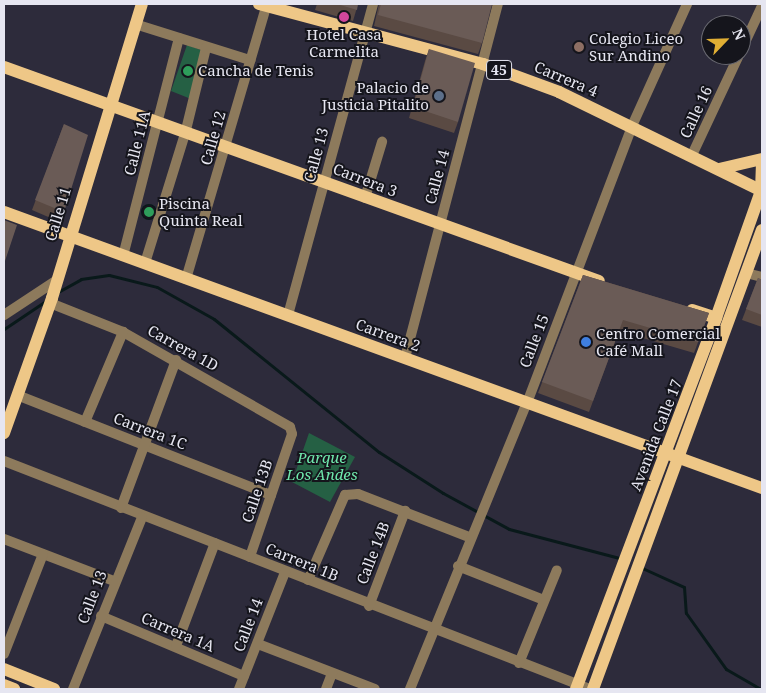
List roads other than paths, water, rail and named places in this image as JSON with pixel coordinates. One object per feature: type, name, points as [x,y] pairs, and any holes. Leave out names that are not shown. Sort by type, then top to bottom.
[{"type":"main road","name":"Calle 11","points":[[4,432],[51,301],[68,236],[142,4]]},
{"type":"main road","name":"Carrera 4","points":[[264,4],[483,64],[559,92],[692,155],[762,191]]},
{"type":"main road","name":"Carrera 3","points":[[4,67],[158,122],[185,134],[227,146],[325,181],[365,198],[613,285]]},
{"type":"main road","points":[[719,169],[762,161]]},
{"type":"main road","name":"Avenida Calle 17","points":[[577,687],[666,454],[762,191],[762,161]]},
{"type":"main road","name":"Carrera 2","points":[[4,212],[762,488]]},
{"type":"main road","name":"Avenida Calle 17","points":[[591,689],[679,458],[762,230]]},
{"type":"main road","points":[[679,306],[716,318]]},
{"type":"main road","points":[[4,669],[54,689]]},
{"type":"main road","points":[[4,685],[14,689]]},
{"type":"street","name":"Calle 12","points":[[186,279],[227,146],[264,4]]},
{"type":"street","name":"Calle 13","points":[[288,314],[373,4]]},
{"type":"street","name":"Calle 14","points":[[405,358],[498,4]]},
{"type":"street","name":"Calle 15","points":[[410,689],[469,537],[527,403],[632,126],[687,4]]},
{"type":"street","points":[[751,30],[762,6]]},
{"type":"street","points":[[135,24],[206,48],[250,60]]},
{"type":"street","name":"Calle 11A","points":[[123,256],[179,38]]},
{"type":"street","points":[[144,263],[185,134],[206,48]]},
{"type":"street","name":"Calle 16","points":[[692,155],[734,65]]},
{"type":"street","points":[[365,198],[382,142]]},
{"type":"street","points":[[746,273],[762,277]]},
{"type":"street","points":[[4,315],[56,283]]},
{"type":"street","name":"Carrera 1D","points":[[51,301],[123,332],[176,360],[274,415],[292,434]]},
{"type":"street","points":[[85,422],[123,332]]},
{"type":"street","points":[[121,508],[176,360]]},
{"type":"street","name":"Carrera 1C","points":[[17,395],[271,495]]},
{"type":"street","name":"Calle 13B","points":[[250,557],[292,434]]},
{"type":"street","name":"Carrera 1B","points":[[4,461],[142,517],[215,543],[432,631],[577,687],[591,689]]},
{"type":"street","points":[[308,580],[346,495],[358,494],[469,537]]},
{"type":"street","name":"Calle 14B","points":[[370,606],[405,511]]},
{"type":"street","name":"Calle 13","points":[[73,689],[114,581],[142,517]]},
{"type":"street","points":[[4,539],[114,581]]},
{"type":"street","points":[[176,646],[215,543]]},
{"type":"street","points":[[4,654],[42,554]]},
{"type":"street","points":[[458,566],[544,600]]},
{"type":"street","points":[[519,663],[557,570]]},
{"type":"street","name":"Calle 14","points":[[239,689],[285,572]]},
{"type":"street","name":"Carrera 1A","points":[[101,616],[244,676]]},
{"type":"street","points":[[258,644],[375,689]]},
{"type":"street","points":[[326,689],[332,673]]},
{"type":"waterway","points":[[58,292],[81,279],[109,275],[157,287],[214,319],[379,452],[443,493],[509,529],[623,559]]},
{"type":"waterway","points":[[4,329],[47,300]]},
{"type":"waterway","points":[[640,567],[684,587],[686,613],[726,669],[760,689]]},
{"type":"place","name":"Hotel Casa Carmelita","points":[[344,17]]},
{"type":"place","name":"Colegio Liceo Sur Andino","points":[[579,47]]},
{"type":"place","name":"Cancha de Tenis","points":[[188,71]]},
{"type":"place","name":"Palacio de Justicia Pitalito","points":[[439,96]]},
{"type":"place","name":"Piscina Quinta Real","points":[[149,212]]},
{"type":"place","name":"Centro Comercial Café Mall","points":[[586,342]]},
{"type":"park label","name":"Parque Los Andes","points":[[322,466]]}]
